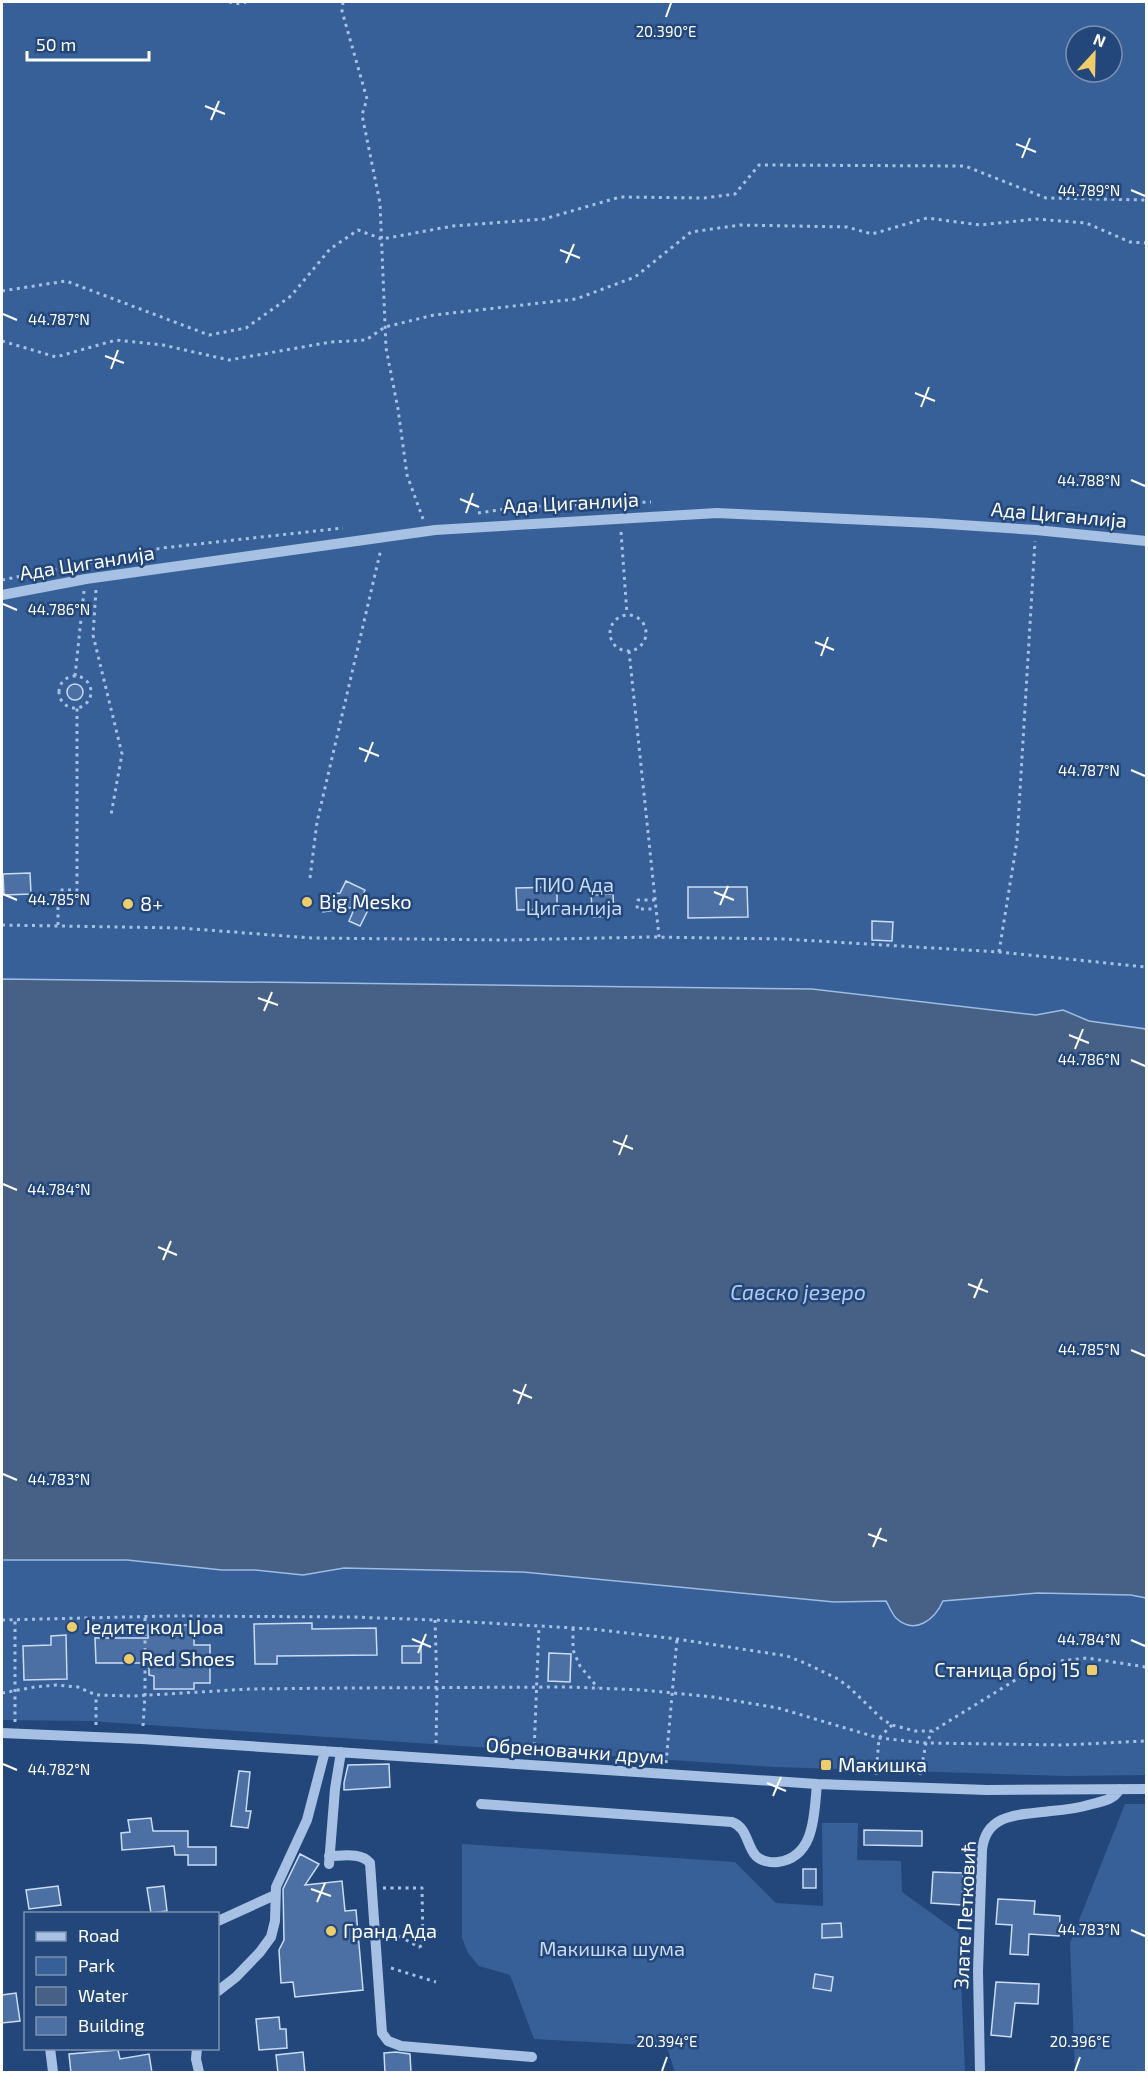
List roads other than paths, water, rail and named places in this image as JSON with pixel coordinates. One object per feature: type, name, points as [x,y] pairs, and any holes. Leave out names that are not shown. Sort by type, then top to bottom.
[{"type":"street","name":"Ада Циганлија","points":[[2,595],[91,578],[428,531],[717,513],[1036,530],[1146,540]]},
{"type":"street","name":"Обреновачки друм","points":[[2,1733],[96,1736],[817,1784],[987,1790],[1146,1789]]},
{"type":"street","points":[[219,1990],[260,1953],[271,1937],[279,1879],[307,1820],[325,1751]]},
{"type":"street","points":[[341,1752],[335,1789],[329,1860],[360,1856],[366,1858],[370,1863],[382,2033],[388,2041],[401,2046],[532,2057]]},
{"type":"street","points":[[481,1804],[732,1822],[742,1828],[755,1855],[759,1858],[780,1862],[796,1855],[810,1836],[817,1784]]},
{"type":"street","name":"Злате Петковић","points":[[980,2073],[978,1971],[982,1850],[986,1834],[996,1823],[1007,1817],[1076,1808],[1111,1799],[1120,1789]]},
{"type":"street","points":[[219,1921],[275,1895]]},
{"type":"street","points":[[50,2050],[53,2073]]},
{"type":"street","points":[[197,2050],[199,2073]]},
{"type":"water","name":"Савско језеро","points":[[2,979],[812,989],[1036,1015],[1063,1010],[1089,1021],[1146,1029],[1146,1598],[1131,1595],[1038,1593],[943,1601],[930,1619],[924,1623],[910,1625],[896,1618],[886,1601],[834,1602],[523,1572],[344,1568],[303,1575],[255,1570],[222,1570],[127,1560],[2,1560]]},
{"type":"place","name":"Big Mesko","points":[[307,902]]},
{"type":"place","name":"8+","points":[[128,904]]},
{"type":"place","name":"Једите код Џоа","points":[[72,1627]]},
{"type":"place","name":"Red Shoes","points":[[129,1659]]},
{"type":"place","name":"Станица број 15","points":[[1092,1670]]},
{"type":"place","name":"Макишка","points":[[826,1765]]},
{"type":"place","name":"Гранд Ада","points":[[331,1931]]},
{"type":"park label","name":"ПИО Ада Циганлија","points":[[574,896]]},
{"type":"park label","name":"Макишка шума","points":[[612,1949]]}]
